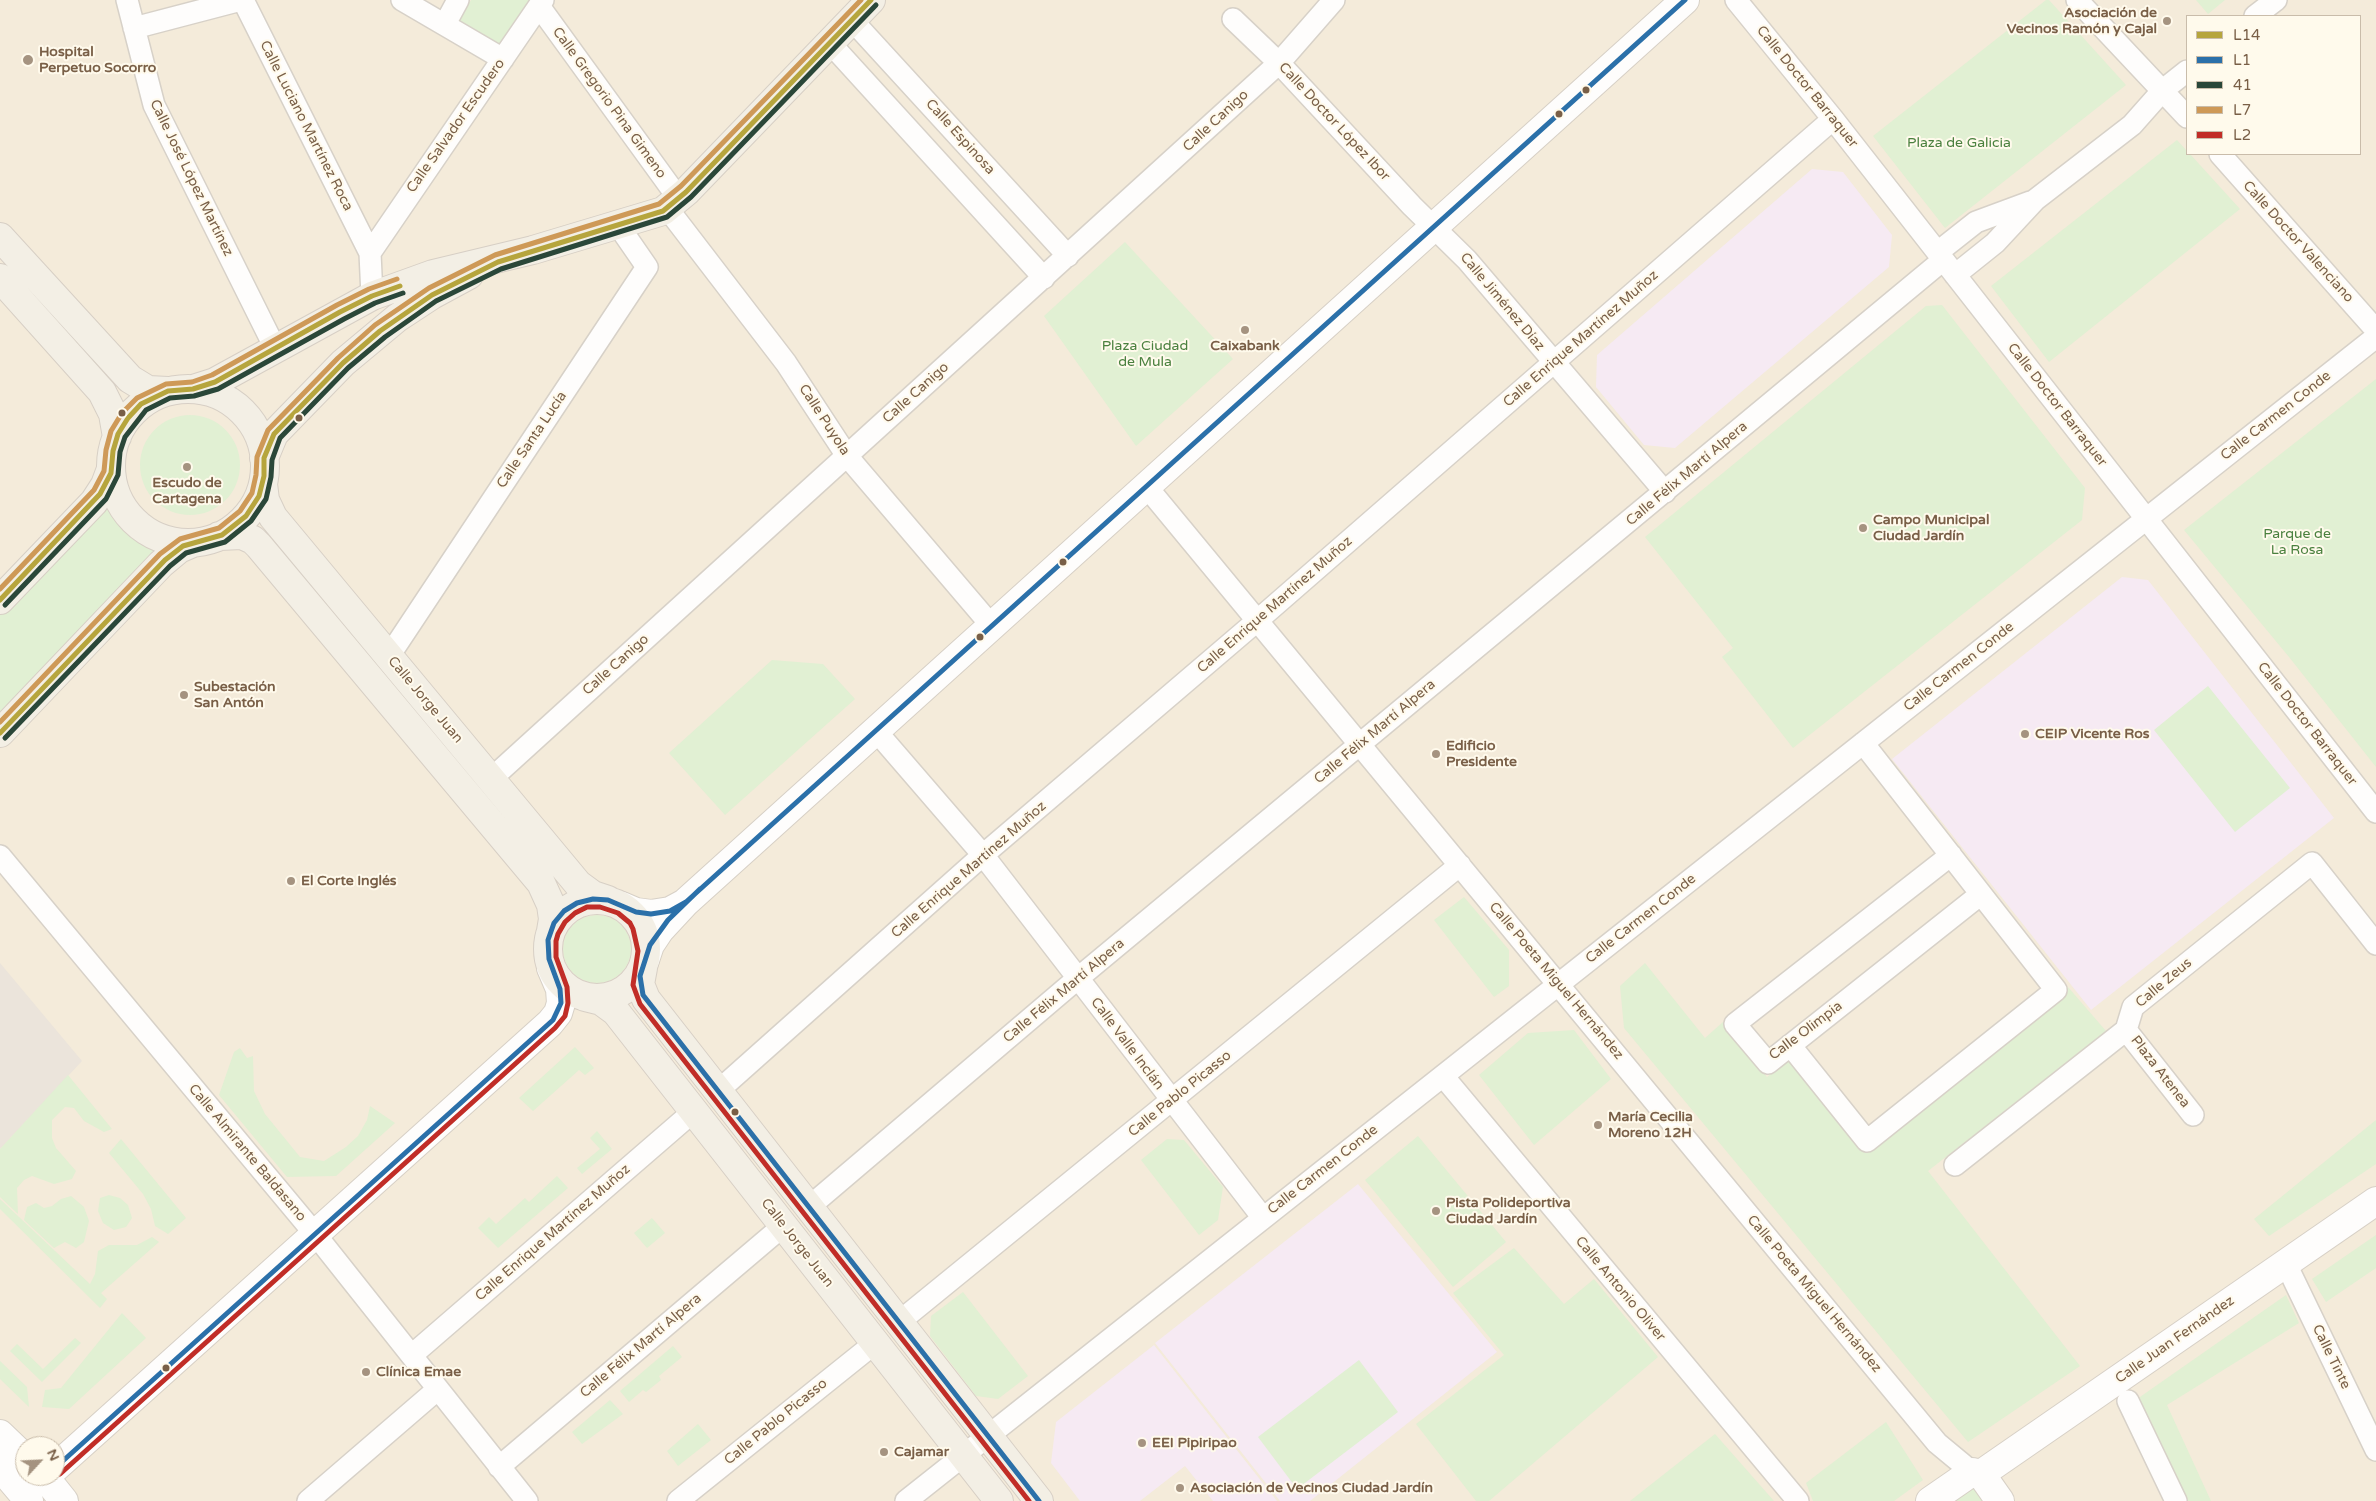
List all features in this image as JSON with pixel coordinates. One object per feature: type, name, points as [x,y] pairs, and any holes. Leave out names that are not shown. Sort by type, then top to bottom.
[{"type":"main road","points":[[193,543],[164,539],[150,533],[136,522],[118,498],[111,469],[112,451],[117,437],[128,418],[138,407],[154,396],[215,382],[372,296],[433,274],[533,250],[659,213],[673,204],[871,0]]},
{"type":"main road","points":[[551,968],[567,988],[586,997],[597,998],[616,994],[632,983],[644,964],[650,945],[660,930],[686,902],[1685,0]]},
{"type":"main road","points":[[0,237],[130,379],[148,390],[180,390],[222,397],[240,409],[255,430],[263,471]]},
{"type":"main road","points":[[0,733],[161,564],[179,548],[219,536],[234,528],[246,516],[256,502],[274,434],[343,363],[397,318],[432,295],[472,274],[533,250]]},
{"type":"main road","points":[[0,278],[102,392],[114,414],[117,437]]},
{"type":"main road","points":[[343,363],[362,337],[367,324],[372,296]]},
{"type":"main road","points":[[0,600],[94,502],[105,485],[111,469]]},
{"type":"main road","name":"Calle Jorge Juan","points":[[263,471],[264,500],[273,517],[578,884],[593,895],[615,903]]},
{"type":"main road","name":"Calle Jorge Juan","points":[[219,536],[242,535],[260,546],[541,884],[551,905],[553,919],[551,931]]},
{"type":"main road","points":[[65,1458],[553,1020],[561,1003],[560,989],[551,968],[548,949],[551,931],[564,911],[578,903],[593,899],[615,903],[636,912],[656,914],[670,911],[686,902]]},
{"type":"main road","points":[[615,903],[640,926],[646,942],[640,984],[643,995],[1039,1501]]},
{"type":"main road","name":"Calle Jorge Juan","points":[[586,997],[601,1001],[616,1012],[999,1501]]},
{"type":"main road","name":"Calle Juan Fernández","points":[[1930,1501],[1977,1473],[2376,1202]]},
{"type":"main road","points":[[0,1434],[15,1448]]},
{"type":"main road","points":[[0,1467],[24,1499],[36,1486]]},
{"type":"main road","points":[[1977,1473],[2000,1501]]},
{"type":"main road","points":[[55,1486],[64,1501]]},
{"type":"street","name":"Calle José López Martínez","points":[[127,0],[154,105],[275,348]]},
{"type":"street","points":[[134,28],[242,0]]},
{"type":"street","name":"Calle Luciano Martínez Roca","points":[[242,0],[370,253]]},
{"type":"street","points":[[402,0],[503,59]]},
{"type":"street","points":[[445,24],[458,0]]},
{"type":"street","name":"Calle Canigo","points":[[491,779],[1279,63],[1334,0]]},
{"type":"street","name":"Calle Doctor Barraquer","points":[[1736,0],[1833,119],[2376,812]]},
{"type":"street","points":[[2077,0],[2186,116]]},
{"type":"street","points":[[2256,15],[2276,0]]},
{"type":"street","name":"Calle Salvador Escudero","points":[[370,253],[541,3]]},
{"type":"street","name":"Calle Gregorio Pina Gimeno","points":[[541,3],[673,204]]},
{"type":"street","name":"Calle Espinosa","points":[[851,19],[1068,256]]},
{"type":"street","name":"Calle Doctor López Ibor","points":[[1233,19],[1279,63],[1434,226]]},
{"type":"street","points":[[829,42],[1044,278]]},
{"type":"street","name":"Calle Félix Martí Alpera","points":[[1945,262],[1995,243],[2035,200],[2132,124],[2163,90],[2186,72]]},
{"type":"street","name":"Calle Enrique Martínez Muñoz","points":[[718,1091],[984,856],[1833,119]]},
{"type":"street","name":"Calle Doctor Valenciano","points":[[2221,155],[2376,330]]},
{"type":"street","name":"Calle Félix Martí Alpera","points":[[809,1207],[1077,979],[1945,262],[1976,222],[2035,200]]},
{"type":"street","name":"Calle Puyola","points":[[673,204],[786,363],[847,456],[991,625]]},
{"type":"street","name":"Calle Santa Lucía","points":[[389,656],[647,267],[618,225]]},
{"type":"street","name":"Calle Jiménez Díaz","points":[[1434,226],[1467,260],[1665,492]]},
{"type":"street","points":[[370,253],[372,296]]},
{"type":"street","name":"Calle Carmen Conde","points":[[906,1501],[2376,336]]},
{"type":"street","name":"Calle Poeta Miguel Hernández","points":[[1146,486],[1937,1443],[1977,1473]]},
{"type":"street","name":"Calle Valle Inclán","points":[[876,731],[984,856],[1171,1102],[1263,1218]]},
{"type":"street","points":[[1790,1045],[1867,1141],[2056,990],[1863,743]]},
{"type":"street","name":"Calle Olimpia","points":[[1951,855],[1735,1024],[1768,1063],[1981,894]]},
{"type":"street","name":"Calle Almirante Baldasano","points":[[0,856],[315,1234],[527,1501]]},
{"type":"street","name":"Calle Zeus","points":[[2126,1030],[2133,1007],[2312,863],[2376,944]]},
{"type":"street","name":"Calle Pablo Picasso","points":[[899,1322],[1460,865]]},
{"type":"street","points":[[1954,1165],[2126,1030]]},
{"type":"street","name":"Plaza Atenea","points":[[2126,1030],[2193,1115]]},
{"type":"street","name":"Calle Antonio Oliver","points":[[1443,1076],[1702,1388],[1791,1490],[1798,1501]]},
{"type":"street","name":"Calle Enrique Martínez Muñoz","points":[[412,1355],[694,1111]]},
{"type":"street","name":"Calle Félix Martí Alpera","points":[[499,1467],[784,1226]]},
{"type":"street","name":"Calle Tinte","points":[[2286,1264],[2376,1450]]},
{"type":"street","name":"Calle Pablo Picasso","points":[[678,1501],[875,1343]]},
{"type":"street","points":[[308,1501],[438,1389]]},
{"type":"street","points":[[2128,1400],[2176,1501]]},
{"type":"shaded area","points":[[0,0],[2376,0],[2376,1501],[0,1501]]},
{"type":"shaded area","points":[[1812,169],[1843,172],[1892,235],[1889,267],[1675,448],[1644,445],[1596,387],[1597,355]]},
{"type":"shaded area","points":[[2122,577],[2148,580],[2334,818],[2091,1010],[1892,759]]},
{"type":"shaded area","points":[[0,963],[82,1061],[0,1149]]},
{"type":"shaded area","points":[[1358,1184],[1497,1352],[1310,1501],[1280,1501],[1155,1343]]},
{"type":"shaded area","name":"EEI Pipiripao","points":[[1154,1345],[1277,1501],[1213,1501],[1185,1466],[1140,1501],[1080,1501],[1051,1463],[1056,1422]]},
{"type":"green space","points":[[471,0],[531,0],[503,49],[458,23]]},
{"type":"green space","name":"Plaza de Galicia","points":[[2046,0],[2049,0],[2126,85],[1945,228],[1873,136]]},
{"type":"green space","points":[[2196,0],[2225,0],[2208,14]]},
{"type":"green space","points":[[2177,140],[2186,150],[2186,155],[2191,155],[2240,209],[2049,362],[1991,286]]},
{"type":"green space","name":"Plaza Ciudad de Mula","points":[[1125,242],[1233,359],[1136,446],[1044,316]]},
{"type":"green space","name":"Campo Municipal Ciudad Jardín","points":[[1942,305],[2085,488],[2082,520],[1793,748],[1722,657],[1733,648],[1645,537],[1926,306]]},
{"type":"green space","name":"Parque de La Rosa","points":[[2376,379],[2376,767],[2289,657],[2184,530]]},
{"type":"green space","points":[[190,415],[209,419],[226,429],[236,446],[240,465],[236,484],[226,501],[209,511],[190,515],[171,511],[154,501],[144,484],[140,465],[144,446],[154,429],[171,419]]},
{"type":"green space","points":[[113,484],[124,508],[135,522],[150,533],[171,541],[0,733],[0,600]]},
{"type":"green space","points":[[772,660],[823,664],[855,699],[725,815],[669,753]]},
{"type":"green space","points":[[2208,686],[2290,788],[2235,832],[2154,730]]},
{"type":"green space","points":[[1464,897],[1509,950],[1509,986],[1494,997],[1434,920]]},
{"type":"green space","points":[[604,915],[616,921],[625,930],[631,942],[629,962],[621,973],[604,983],[590,983],[573,973],[565,962],[563,942],[573,925],[584,917]]},
{"type":"green space","points":[[1645,963],[1705,1038],[1723,1022],[1767,1077],[1794,1056],[1867,1146],[2068,987],[2106,1031],[1928,1171],[2080,1366],[1968,1442],[1624,1028],[1620,986]]},
{"type":"green space","points":[[1574,1030],[1611,1079],[1534,1145],[1479,1075],[1528,1033]]},
{"type":"green space","points":[[575,1047],[594,1068],[585,1075],[579,1070],[533,1111],[519,1098]]},
{"type":"green space","points":[[240,1048],[247,1058],[253,1056],[254,1091],[265,1114],[300,1157],[324,1161],[346,1147],[358,1136],[367,1120],[370,1106],[395,1123],[336,1176],[287,1177],[219,1095],[234,1052]]},
{"type":"green space","points":[[68,1075],[112,1129],[104,1132],[84,1121],[74,1108],[65,1107],[52,1120],[52,1138],[56,1148],[76,1171],[72,1179],[54,1184],[32,1176],[24,1180],[17,1188],[18,1214],[0,1197],[0,1149]]},
{"type":"green space","points":[[2376,1120],[2376,1164],[2269,1236],[2254,1219]]},
{"type":"green space","points":[[597,1131],[612,1149],[582,1174],[577,1168],[600,1149],[590,1138]]},
{"type":"green space","name":"Pista Polideportiva Ciudad Jardín","points":[[1418,1136],[1506,1242],[1453,1287],[1365,1180]]},
{"type":"green space","points":[[121,1139],[186,1218],[168,1234],[155,1226],[151,1209],[143,1194],[109,1153]]},
{"type":"green space","points":[[1167,1139],[1184,1140],[1223,1187],[1218,1220],[1199,1235],[1141,1160]]},
{"type":"green space","points":[[557,1176],[568,1188],[498,1248],[478,1228],[489,1217],[496,1224],[525,1198],[529,1202]]},
{"type":"green space","points":[[109,1195],[120,1198],[128,1205],[132,1218],[126,1227],[114,1230],[103,1223],[98,1211],[100,1198]]},
{"type":"green space","points":[[71,1196],[84,1207],[89,1221],[84,1242],[76,1248],[65,1242],[54,1248],[24,1220],[27,1207],[36,1203],[44,1208],[52,1206],[61,1199]]},
{"type":"green space","points":[[0,1199],[90,1284],[95,1274],[98,1251],[109,1245],[137,1245],[152,1237],[159,1242],[101,1293],[107,1299],[100,1308],[0,1209]]},
{"type":"green space","points":[[652,1218],[665,1233],[647,1248],[634,1233]]},
{"type":"green space","points":[[2376,1235],[2376,1268],[2326,1302],[2312,1279]]},
{"type":"green space","points":[[1514,1248],[1564,1304],[1594,1279],[1658,1357],[1489,1501],[1476,1501],[1416,1424],[1504,1355],[1453,1293]]},
{"type":"green space","points":[[963,1292],[1028,1376],[998,1399],[976,1396],[930,1336],[931,1316]]},
{"type":"green space","points":[[2286,1295],[2299,1323],[2167,1405],[2211,1501],[2169,1501],[2127,1406]]},
{"type":"green space","points":[[122,1313],[146,1338],[69,1409],[42,1407],[45,1390],[61,1388]]},
{"type":"green space","points":[[75,1338],[81,1343],[42,1382],[10,1351],[17,1344],[43,1369]]},
{"type":"green space","points":[[673,1346],[682,1357],[659,1376],[661,1380],[646,1392],[643,1390],[629,1402],[620,1391]]},
{"type":"green space","points":[[1359,1360],[1398,1412],[1297,1489],[1258,1437]]},
{"type":"green space","points":[[0,1361],[27,1387],[29,1407],[0,1379]]},
{"type":"green space","points":[[610,1400],[623,1414],[582,1444],[572,1432]]},
{"type":"green space","points":[[1886,1422],[1923,1480],[1894,1501],[1813,1501],[1806,1483]]},
{"type":"green space","points":[[698,1424],[711,1440],[678,1466],[667,1451]]},
{"type":"green space","points":[[1715,1434],[1774,1501],[1630,1501]]},
{"type":"green space","points":[[1972,1472],[2000,1501],[1930,1501]]},
{"type":"transit line","name":"L7","points":[[0,722],[160,554],[180,539],[219,528],[240,511],[252,493],[257,457],[268,430],[338,358],[375,325],[429,288],[495,255],[659,204],[681,186],[861,0]]},
{"type":"transit line","name":"L14","points":[[0,733],[165,560],[183,546],[222,535],[246,516],[259,496],[264,476],[264,458],[274,434],[343,363],[380,331],[432,295],[498,262],[663,211],[686,192],[871,0]]},
{"type":"transit line","name":"L1","points":[[65,1459],[553,1020],[561,1003],[560,989],[549,959],[548,940],[554,923],[564,911],[577,903],[593,899],[608,900],[636,912],[651,914],[670,911],[686,902],[1685,0]]},
{"type":"transit line","name":"41","points":[[5,738],[170,566],[186,553],[225,542],[251,521],[266,499],[271,477],[272,460],[280,438],[348,368],[385,337],[436,301],[501,269],[667,217],[691,197],[876,5]]},
{"type":"transit line","name":"L7","points":[[0,589],[94,490],[104,471],[106,450],[111,431],[122,413],[137,398],[166,384],[192,382],[212,375],[337,305],[369,289],[397,279]]},
{"type":"transit line","name":"L14","points":[[0,600],[100,494],[111,473],[113,451],[118,434],[128,418],[141,404],[168,391],[193,389],[215,382],[340,312],[372,296],[400,286]]},
{"type":"transit line","name":"41","points":[[5,605],[106,499],[118,475],[120,452],[125,437],[146,410],[170,398],[194,396],[218,389],[344,319],[375,303],[403,293]]},
{"type":"transit line","name":"L1","points":[[700,889],[668,920],[650,945],[640,976],[643,995],[1039,1501]]},
{"type":"transit line","name":"L2","points":[[65,1469],[555,1028],[565,1016],[568,1003],[567,987],[556,957],[558,934],[565,922],[575,913],[587,907],[600,907],[618,913],[630,923],[633,929],[638,951],[633,985],[640,1004],[1029,1501]]},
{"type":"place","name":"Asociación de Vecinos Ramón y Cajal","points":[[2167,21]]},
{"type":"place","name":"Hospital Perpetuo Socorro","points":[[28,60]]},
{"type":"place","name":"Caixabank","points":[[1245,330]]},
{"type":"place","name":"Escudo de Cartagena","points":[[187,467]]},
{"type":"place","name":"Campo Municipal Ciudad Jardín","points":[[1863,528]]},
{"type":"place","name":"Subestación San Antón","points":[[184,695]]},
{"type":"place","name":"CEIP Vicente Ros","points":[[2025,734]]},
{"type":"place","name":"Edificio Presidente","points":[[1436,754]]},
{"type":"place","name":"El Corte Inglés","points":[[291,881]]},
{"type":"place","name":"María Cecilia Moreno 12H","points":[[1598,1125]]},
{"type":"place","name":"Pista Polideportiva Ciudad Jardín","points":[[1436,1211]]},
{"type":"place","name":"Clínica Emae","points":[[366,1372]]},
{"type":"place","name":"EEI Pipiripao","points":[[1142,1443]]},
{"type":"place","name":"Cajamar","points":[[884,1452]]},
{"type":"place","name":"Asociación de Vecinos Ciudad Jardín","points":[[1180,1488]]}]
